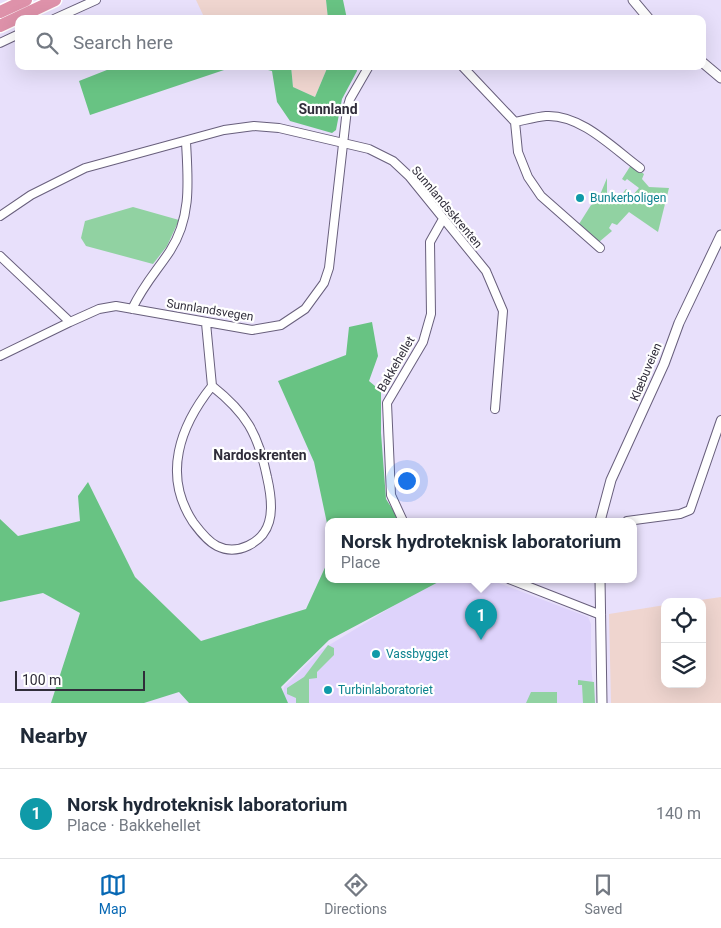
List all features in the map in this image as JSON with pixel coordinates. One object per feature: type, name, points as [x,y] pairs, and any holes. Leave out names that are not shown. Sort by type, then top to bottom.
[{"type":"highway","points":[[0,12],[26,0]]},
{"type":"highway","points":[[23,15],[55,0]]},
{"type":"highway","points":[[0,26],[15,19]]},
{"type":"street","points":[[63,15],[96,0]]},
{"type":"street","points":[[633,0],[646,15]]},
{"type":"street","points":[[0,43],[15,36]]},
{"type":"street","points":[[706,65],[721,78]]},
{"type":"street","name":"Sunnlandsvegen","points":[[0,356],[70,322],[108,307],[132,309],[252,330],[281,325],[305,309],[324,283],[329,268],[343,143],[350,99],[367,70]]},
{"type":"street","points":[[466,70],[515,122],[518,152],[528,177],[541,196],[600,248]]},
{"type":"street","points":[[515,122],[547,116],[567,119],[583,126],[640,168]]},
{"type":"street","name":"Sunnlandsskrenten","points":[[0,216],[31,195],[85,168],[186,142],[224,130],[254,126],[288,129],[369,149],[393,161],[409,176],[486,271],[503,311],[495,409]]},
{"type":"street","points":[[132,309],[146,282],[170,251],[181,230],[188,193],[186,142]]},
{"type":"street","name":"Bakkehellet","points":[[402,518],[391,496],[386,403],[423,342],[431,314],[430,242],[443,219]]},
{"type":"street","name":"Klæbuveien","points":[[601,518],[611,480],[664,364],[679,323],[721,235]]},
{"type":"street","points":[[0,256],[70,322]]},
{"type":"street","points":[[206,322],[212,386],[244,416],[254,434],[270,489],[269,523],[256,541],[246,547],[237,549],[216,546],[204,536],[188,514],[179,488],[178,462],[180,442],[194,408],[212,386]]},
{"type":"street","points":[[637,520],[684,514],[692,507],[721,420]]},
{"type":"street","points":[[519,583],[601,615]]},
{"type":"street","points":[[600,583],[602,703]]},
{"type":"shaded area","points":[[196,0],[326,0],[328,15],[203,15]]},
{"type":"shaded area","points":[[291,70],[326,70],[315,97],[293,87]]},
{"type":"shaded area","points":[[431,583],[499,583],[588,617],[591,624],[591,666],[595,703],[282,703],[284,687],[321,650]]},
{"type":"shaded area","points":[[721,597],[721,703],[611,703],[609,614],[661,606],[661,688],[706,688],[706,599]]},
{"type":"green space","points":[[326,0],[343,0],[346,15],[328,15]]},
{"type":"green space","points":[[107,70],[224,70],[90,115],[79,81]]},
{"type":"green space","points":[[268,70],[291,70],[293,87],[315,97],[326,70],[357,70],[342,99],[336,130],[332,133],[290,121],[277,102],[272,71]]},
{"type":"green space","points":[[631,165],[644,174],[642,179],[649,187],[669,188],[658,232],[629,212],[617,225],[612,223],[609,228],[612,231],[599,242],[579,224],[591,205],[597,202],[607,178],[607,195],[616,199],[626,189],[633,195],[639,188],[627,179],[625,181],[622,179]]},
{"type":"green space","points":[[133,207],[179,220],[167,246],[153,264],[86,246],[81,238],[85,221]]},
{"type":"green space","points":[[372,322],[378,356],[369,381],[381,391],[381,433],[386,499],[398,518],[326,518],[314,462],[278,381],[346,355],[349,327]]},
{"type":"green space","points":[[88,482],[135,577],[201,641],[306,609],[325,568],[325,583],[436,583],[329,640],[281,687],[288,703],[189,703],[179,692],[144,703],[51,703],[80,613],[43,593],[0,602],[0,519],[18,536],[80,521],[78,496]]},
{"type":"green space","points":[[328,645],[334,648],[334,655],[317,672],[317,678],[309,679],[309,703],[296,703],[296,698],[287,694],[287,688],[304,677]]},
{"type":"green space","points":[[578,680],[594,682],[595,703],[583,703],[582,685],[578,685]]},
{"type":"green space","points":[[531,692],[557,692],[557,703],[526,703]]},
{"type":"place","name":"Bunkerboligen","points":[[580,198]]},
{"type":"place","name":"Norsk hydroteknisk laboratorium","points":[[481,640]]},
{"type":"place","name":"Vassbygget","points":[[376,654]]},
{"type":"place","name":"Turbinlaboratoriet","points":[[328,690]]},
{"type":"district","name":"Sunnland","points":[[328,109]]},
{"type":"district","name":"Nardoskrenten","points":[[260,455]]}]
